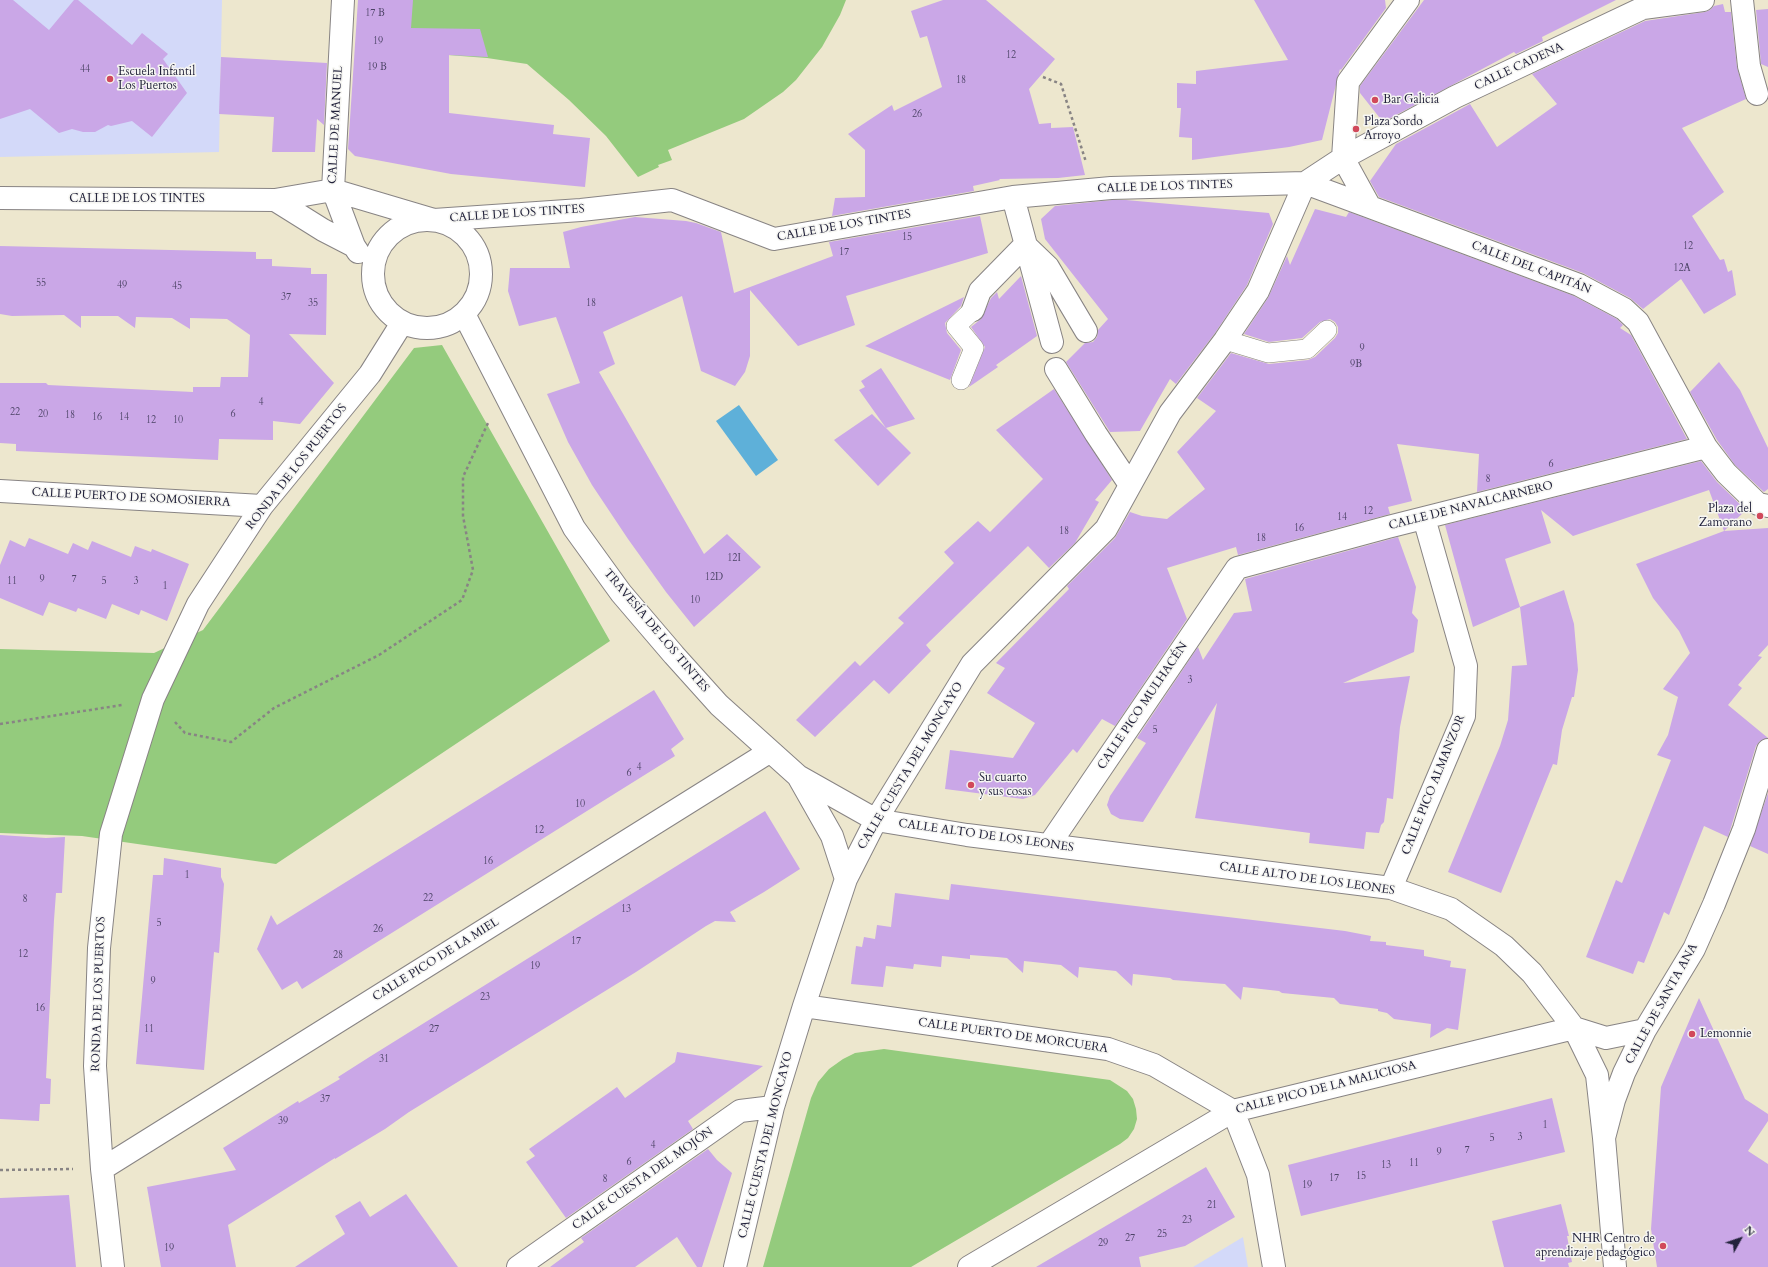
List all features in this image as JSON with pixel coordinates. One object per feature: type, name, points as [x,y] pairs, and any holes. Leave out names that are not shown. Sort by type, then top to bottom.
[{"type":"street","name":"CALLE DE MANUEL","points":[[343,0],[333,190],[354,246]]},
{"type":"street","points":[[1370,208],[1343,158],[1348,82],[1408,0]]},
{"type":"street","name":"CALLE CADENA","points":[[1305,183],[1343,158],[1455,97],[1642,4],[1703,0]]},
{"type":"street","points":[[1742,0],[1749,66],[1757,94]]},
{"type":"street","name":"CALLE DE LOS TINTES","points":[[0,198],[275,200],[333,190],[434,220],[581,210],[672,200],[774,239],[1013,197],[1093,190],[1305,183]]},
{"type":"street","name":"CALLE DEL CAPITÁN","points":[[1305,183],[1579,284],[1624,309],[1638,322],[1706,447],[1726,473],[1763,505]]},
{"type":"street","name":"CALLE CUESTA DEL MONCAYO","points":[[735,1267],[773,1107],[804,1006],[846,879],[876,820],[972,664],[1106,530],[1170,413],[1225,340],[1258,291],[1305,183]]},
{"type":"street","points":[[1013,197],[1052,342]]},
{"type":"street","points":[[275,200],[323,230],[354,246],[372,274]]},
{"type":"street","points":[[434,220],[452,225],[467,237],[478,256],[482,277],[476,297],[464,314],[450,324],[434,328],[417,328],[402,323],[386,311],[376,294],[372,274],[375,256],[384,240],[398,227],[415,221],[434,220]]},
{"type":"street","points":[[961,380],[974,348],[956,326],[972,310],[980,291],[1025,245]]},
{"type":"street","points":[[1025,245],[1048,268],[1086,331]]},
{"type":"street","name":"TRAVESÍA DE LOS TINTES","points":[[464,314],[574,528],[617,587],[674,656],[699,683],[770,752],[798,776],[876,820]]},
{"type":"street","name":"RONDA DE LOS PUERTOS","points":[[113,1267],[102,1168],[95,1066],[99,948],[110,842],[154,699],[198,604],[262,506],[370,374],[402,323]]},
{"type":"street","points":[[1225,340],[1268,352],[1307,349],[1327,330]]},
{"type":"street","points":[[1056,369],[1096,434],[1130,485]]},
{"type":"street","name":"CALLE DE NAVALCARNERO","points":[[1237,568],[1424,518],[1706,447]]},
{"type":"street","name":"CALLE PUERTO DE SOMOSIERRA","points":[[0,491],[262,506]]},
{"type":"street","name":"CALLE PICO ALMANZOR","points":[[1391,888],[1464,716],[1466,666],[1424,518]]},
{"type":"street","name":"CALLE PICO MULHACÉN","points":[[1049,845],[1237,568]]},
{"type":"street","name":"CALLE DE SANTA ANA","points":[[1615,1267],[1604,1138],[1624,1073],[1645,1030],[1694,949],[1714,904],[1744,829],[1768,750]]},
{"type":"street","name":"CALLE PICO DE LA MIEL","points":[[102,1168],[770,752]]},
{"type":"street","name":"TRAVESÍA DE LOS TINTES","points":[[798,776],[832,836],[846,879]]},
{"type":"street","name":"CALLE ALTO DE LOS LEONES","points":[[876,820],[967,835],[1391,888],[1451,909],[1504,946],[1532,973],[1574,1028],[1597,1075],[1604,1138]]},
{"type":"street","name":"CALLE PUERTO DE MORCUERA","points":[[804,1006],[1108,1049],[1154,1065],[1233,1111]]},
{"type":"street","points":[[1574,1028],[1606,1038],[1645,1030]]},
{"type":"street","name":"CALLE PICO DE LA MALICIOSA","points":[[969,1267],[1233,1111],[1574,1028]]},
{"type":"street","name":"CALLE CUESTA DEL MOJÓN","points":[[518,1267],[740,1111],[773,1107]]},
{"type":"street","points":[[1233,1111],[1258,1175],[1274,1267]]},
{"type":"path","points":[[1043,77],[1061,84],[1091,176],[1093,190]]},
{"type":"path","points":[[0,724],[154,699],[185,733],[231,742],[274,708],[379,655],[462,600],[473,570],[463,516],[463,477],[503,392]]},
{"type":"path","points":[[0,1170],[102,1168]]},
{"type":"shaded area","name":"Escuela Infantil Los Puertos","points":[[0,0],[222,0],[219,152],[0,157]]},
{"type":"shaded area","points":[[1243,1237],[1248,1267],[1193,1267]]},
{"type":"green space","points":[[359,0],[846,0],[840,15],[822,47],[796,80],[783,92],[744,119],[668,150],[672,160],[658,165],[659,167],[638,177],[606,136],[569,100],[527,64],[487,58],[448,55]]},
{"type":"green space","points":[[442,345],[610,641],[276,864],[82,836],[0,833],[0,649],[154,653],[203,630],[414,348]]},
{"type":"green space","points":[[884,1049],[1110,1080],[1127,1091],[1133,1099],[1137,1119],[1134,1129],[1128,1138],[1120,1144],[911,1267],[763,1267],[811,1098],[818,1082],[829,1069],[855,1053]]},
{"type":"water","points":[[739,405],[778,460],[756,476],[716,421]]},
{"type":"building","points":[[0,0],[13,0],[49,30],[74,0],[78,0],[132,45],[142,33],[168,54],[163,59],[187,93],[152,137],[132,121],[111,126],[108,125],[95,132],[83,132],[72,129],[59,133],[30,109],[0,119]]},
{"type":"building","points":[[358,0],[413,0],[411,28],[480,29],[488,57],[449,55],[449,113],[554,125],[553,134],[590,138],[585,187],[451,174],[355,156],[348,149]]},
{"type":"building","points":[[943,0],[986,0],[1055,59],[1029,89],[1039,124],[1051,123],[1051,128],[1073,127],[1085,175],[1058,178],[999,179],[1000,180],[973,186],[974,191],[832,216],[835,198],[865,197],[865,150],[848,134],[892,105],[894,111],[942,87],[927,36],[920,38],[911,11]]},
{"type":"building","points":[[1254,0],[1385,0],[1386,8],[1341,70],[1340,69],[1322,140],[1289,147],[1192,160],[1192,138],[1179,137],[1181,108],[1177,108],[1177,83],[1196,84],[1196,71],[1288,60]]},
{"type":"building","points":[[1424,0],[1616,0],[1542,37],[1543,41],[1516,54],[1514,52],[1383,122],[1360,93],[1360,86]]},
{"type":"building","points":[[1723,4],[1725,12],[1731,12],[1737,67],[1746,99],[1682,128],[1724,192],[1692,216],[1720,260],[1724,259],[1728,272],[1732,270],[1736,295],[1704,314],[1681,279],[1643,309],[1630,298],[1583,273],[1379,197],[1370,181],[1396,144],[1470,104],[1497,147],[1557,104],[1532,74],[1645,21],[1705,12],[1714,6]]},
{"type":"building","points":[[1768,9],[1768,67],[1761,64],[1756,10]]},
{"type":"building","points":[[221,57],[327,63],[324,125],[317,119],[315,152],[272,152],[274,117],[219,114]]},
{"type":"building","points":[[1112,200],[1269,213],[1273,224],[1247,285],[1215,333],[1176,384],[1170,379],[1140,431],[1110,432],[1066,362],[1085,343],[1093,342],[1097,337],[1098,330],[1108,319],[1045,239],[1041,219],[1055,206]]},
{"type":"building","points":[[1315,209],[1346,217],[1349,212],[1574,296],[1617,319],[1623,325],[1620,328],[1631,335],[1687,439],[1477,492],[1479,454],[1397,444],[1412,501],[1388,507],[1390,514],[1238,555],[1236,547],[1167,568],[1187,619],[1115,726],[1102,719],[1077,753],[1073,749],[1035,795],[1023,799],[945,789],[950,750],[1013,758],[1035,723],[987,693],[1005,668],[996,663],[1069,589],[1067,586],[1115,538],[1130,512],[1142,516],[1167,519],[1205,489],[1177,452],[1216,411],[1197,398],[1231,353],[1269,364],[1308,360],[1315,357],[1335,338],[1338,333],[1338,327],[1335,322],[1330,319],[1320,322],[1302,338],[1269,342],[1244,334],[1268,298],[1287,256],[1290,265]]},
{"type":"building","points":[[980,216],[988,253],[846,296],[855,325],[798,346],[750,290],[750,356],[745,372],[735,386],[701,371],[682,296],[603,332],[615,364],[599,372],[704,554],[727,534],[761,567],[694,627],[666,592],[628,539],[592,485],[568,442],[547,394],[580,383],[556,317],[519,326],[508,291],[510,268],[570,268],[563,232],[581,227],[635,217],[686,221],[721,232],[734,293],[833,256],[829,242]]},
{"type":"building","points":[[0,246],[256,252],[256,259],[272,259],[272,266],[311,268],[311,274],[327,274],[326,335],[289,334],[334,383],[300,424],[273,421],[273,440],[219,439],[218,460],[16,451],[16,444],[0,443],[0,383],[46,383],[48,385],[193,392],[193,387],[220,387],[221,377],[248,377],[250,335],[227,319],[190,318],[190,329],[172,318],[136,317],[135,328],[118,316],[81,316],[81,328],[64,315],[12,316],[0,314]]},
{"type":"building","points":[[1021,276],[1037,336],[996,365],[998,367],[969,387],[985,347],[971,327],[981,319],[991,298],[997,292],[999,299]]},
{"type":"building","points":[[964,297],[961,306],[945,323],[947,333],[961,350],[950,380],[865,346]]},
{"type":"building","points":[[1719,362],[1740,390],[1768,448],[1768,489],[1764,492],[1735,465],[1717,440],[1690,392]]},
{"type":"building","points":[[881,368],[915,419],[886,428],[859,390],[865,387],[861,381]]},
{"type":"building","points":[[1054,389],[1112,480],[1095,500],[1099,502],[1075,543],[1049,568],[1028,546],[926,645],[931,651],[889,694],[874,680],[815,737],[796,720],[855,661],[860,666],[904,623],[898,618],[954,563],[944,552],[978,521],[990,532],[1043,479],[996,430]]},
{"type":"building","points":[[872,414],[911,453],[878,486],[834,440]]},
{"type":"building","points":[[1701,461],[1717,482],[1746,510],[1724,531],[1709,490],[1573,536],[1541,510],[1551,543],[1505,559],[1520,607],[1473,627],[1445,525]]},
{"type":"building","points":[[1768,528],[1768,645],[1758,656],[1762,657],[1738,685],[1742,688],[1728,705],[1768,738],[1760,741],[1756,746],[1728,837],[1704,826],[1669,915],[1664,912],[1644,963],[1638,961],[1633,974],[1586,957],[1616,880],[1622,883],[1671,760],[1657,755],[1668,735],[1678,697],[1663,689],[1690,653],[1679,631],[1653,598],[1636,564],[1724,531]]},
{"type":"building","points":[[1398,537],[1416,587],[1412,613],[1418,620],[1414,652],[1343,683],[1410,676],[1400,727],[1393,799],[1387,798],[1384,822],[1381,825],[1379,833],[1366,832],[1364,849],[1309,843],[1310,833],[1195,818],[1217,703],[1143,822],[1120,819],[1111,814],[1107,805],[1110,796],[1146,743],[1137,738],[1198,647],[1203,660],[1234,613],[1252,611],[1245,579]]},
{"type":"building","points":[[29,538],[68,554],[73,543],[88,550],[92,541],[131,557],[135,546],[151,552],[152,549],[189,564],[167,621],[141,610],[139,615],[112,604],[106,619],[78,608],[76,612],[49,602],[43,616],[0,598],[0,565],[10,540],[25,547]]},
{"type":"building","points":[[1564,590],[1574,624],[1578,670],[1574,697],[1572,697],[1562,730],[1557,765],[1553,764],[1501,893],[1448,872],[1500,746],[1508,720],[1512,666],[1527,665],[1520,607]]},
{"type":"building","points":[[654,690],[684,739],[671,749],[675,756],[302,989],[297,981],[282,990],[257,949],[271,915],[277,925]]},
{"type":"building","points":[[1768,793],[1768,854],[1750,846]]},
{"type":"building","points":[[765,811],[800,869],[730,912],[736,922],[715,921],[706,926],[636,972],[228,1225],[236,1267],[161,1267],[147,1187],[236,1170],[223,1148],[298,1101],[299,1103],[340,1079],[338,1077],[371,1056]]},
{"type":"building","points":[[0,835],[46,838],[65,837],[62,893],[56,893],[54,920],[46,1078],[51,1079],[50,1104],[40,1104],[39,1121],[0,1119]]},
{"type":"building","points":[[164,858],[221,868],[221,877],[224,884],[219,953],[214,952],[204,1070],[136,1064],[153,875],[163,875]]},
{"type":"building","points":[[951,884],[1345,931],[1371,936],[1370,941],[1386,942],[1386,945],[1424,950],[1424,956],[1451,961],[1450,967],[1466,969],[1458,1030],[1447,1028],[1430,1038],[1431,1024],[1394,1019],[1387,1013],[1378,1011],[1378,1009],[1340,1004],[1334,998],[1282,993],[1279,991],[1243,987],[1241,1000],[1225,984],[1173,980],[1170,978],[1133,974],[1132,986],[1116,971],[1079,967],[1078,978],[1061,965],[1024,961],[1023,973],[1007,958],[997,957],[970,955],[970,959],[942,956],[941,967],[914,964],[913,969],[886,966],[883,987],[851,984],[856,946],[862,947],[864,937],[875,939],[877,925],[891,927],[895,893],[949,900]]},
{"type":"building","points":[[1699,998],[1745,1099],[1768,1114],[1768,1121],[1748,1151],[1768,1164],[1768,1267],[1657,1267],[1651,1229],[1661,1087]]},
{"type":"building","points":[[677,1052],[763,1066],[688,1121],[693,1129],[566,1218],[526,1162],[535,1156],[529,1149],[617,1087],[625,1098],[675,1062]]},
{"type":"building","points":[[1552,1098],[1565,1152],[1301,1216],[1288,1165]]},
{"type":"building","points":[[708,1149],[717,1160],[732,1173],[702,1267],[697,1267],[677,1237],[635,1267],[550,1267],[584,1242],[581,1238]]},
{"type":"building","points":[[1206,1167],[1235,1217],[1185,1246],[1139,1257],[1141,1267],[1036,1267]]},
{"type":"building","points":[[406,1194],[458,1267],[295,1267],[345,1234],[335,1216],[360,1201],[370,1217]]},
{"type":"building","points":[[69,1195],[76,1267],[0,1267],[0,1198]]},
{"type":"building","points":[[1561,1204],[1569,1236],[1567,1236],[1572,1262],[1568,1263],[1569,1267],[1504,1267],[1492,1221]]},
{"type":"place","name":"Escuela Infantil Los Puertos","points":[[110,79]]},
{"type":"place","name":"Bar Galicia","points":[[1375,100]]},
{"type":"place","name":"Plaza Sordo Arroyo","points":[[1356,129]]},
{"type":"place","name":"Plaza del Zamorano","points":[[1760,516]]},
{"type":"place","name":"Su cuarto y sus cosas","points":[[971,785]]},
{"type":"place","name":"Lemonnie","points":[[1692,1034]]},
{"type":"place","name":"NHR Centro de aprendizaje pedagógico","points":[[1663,1246]]}]
